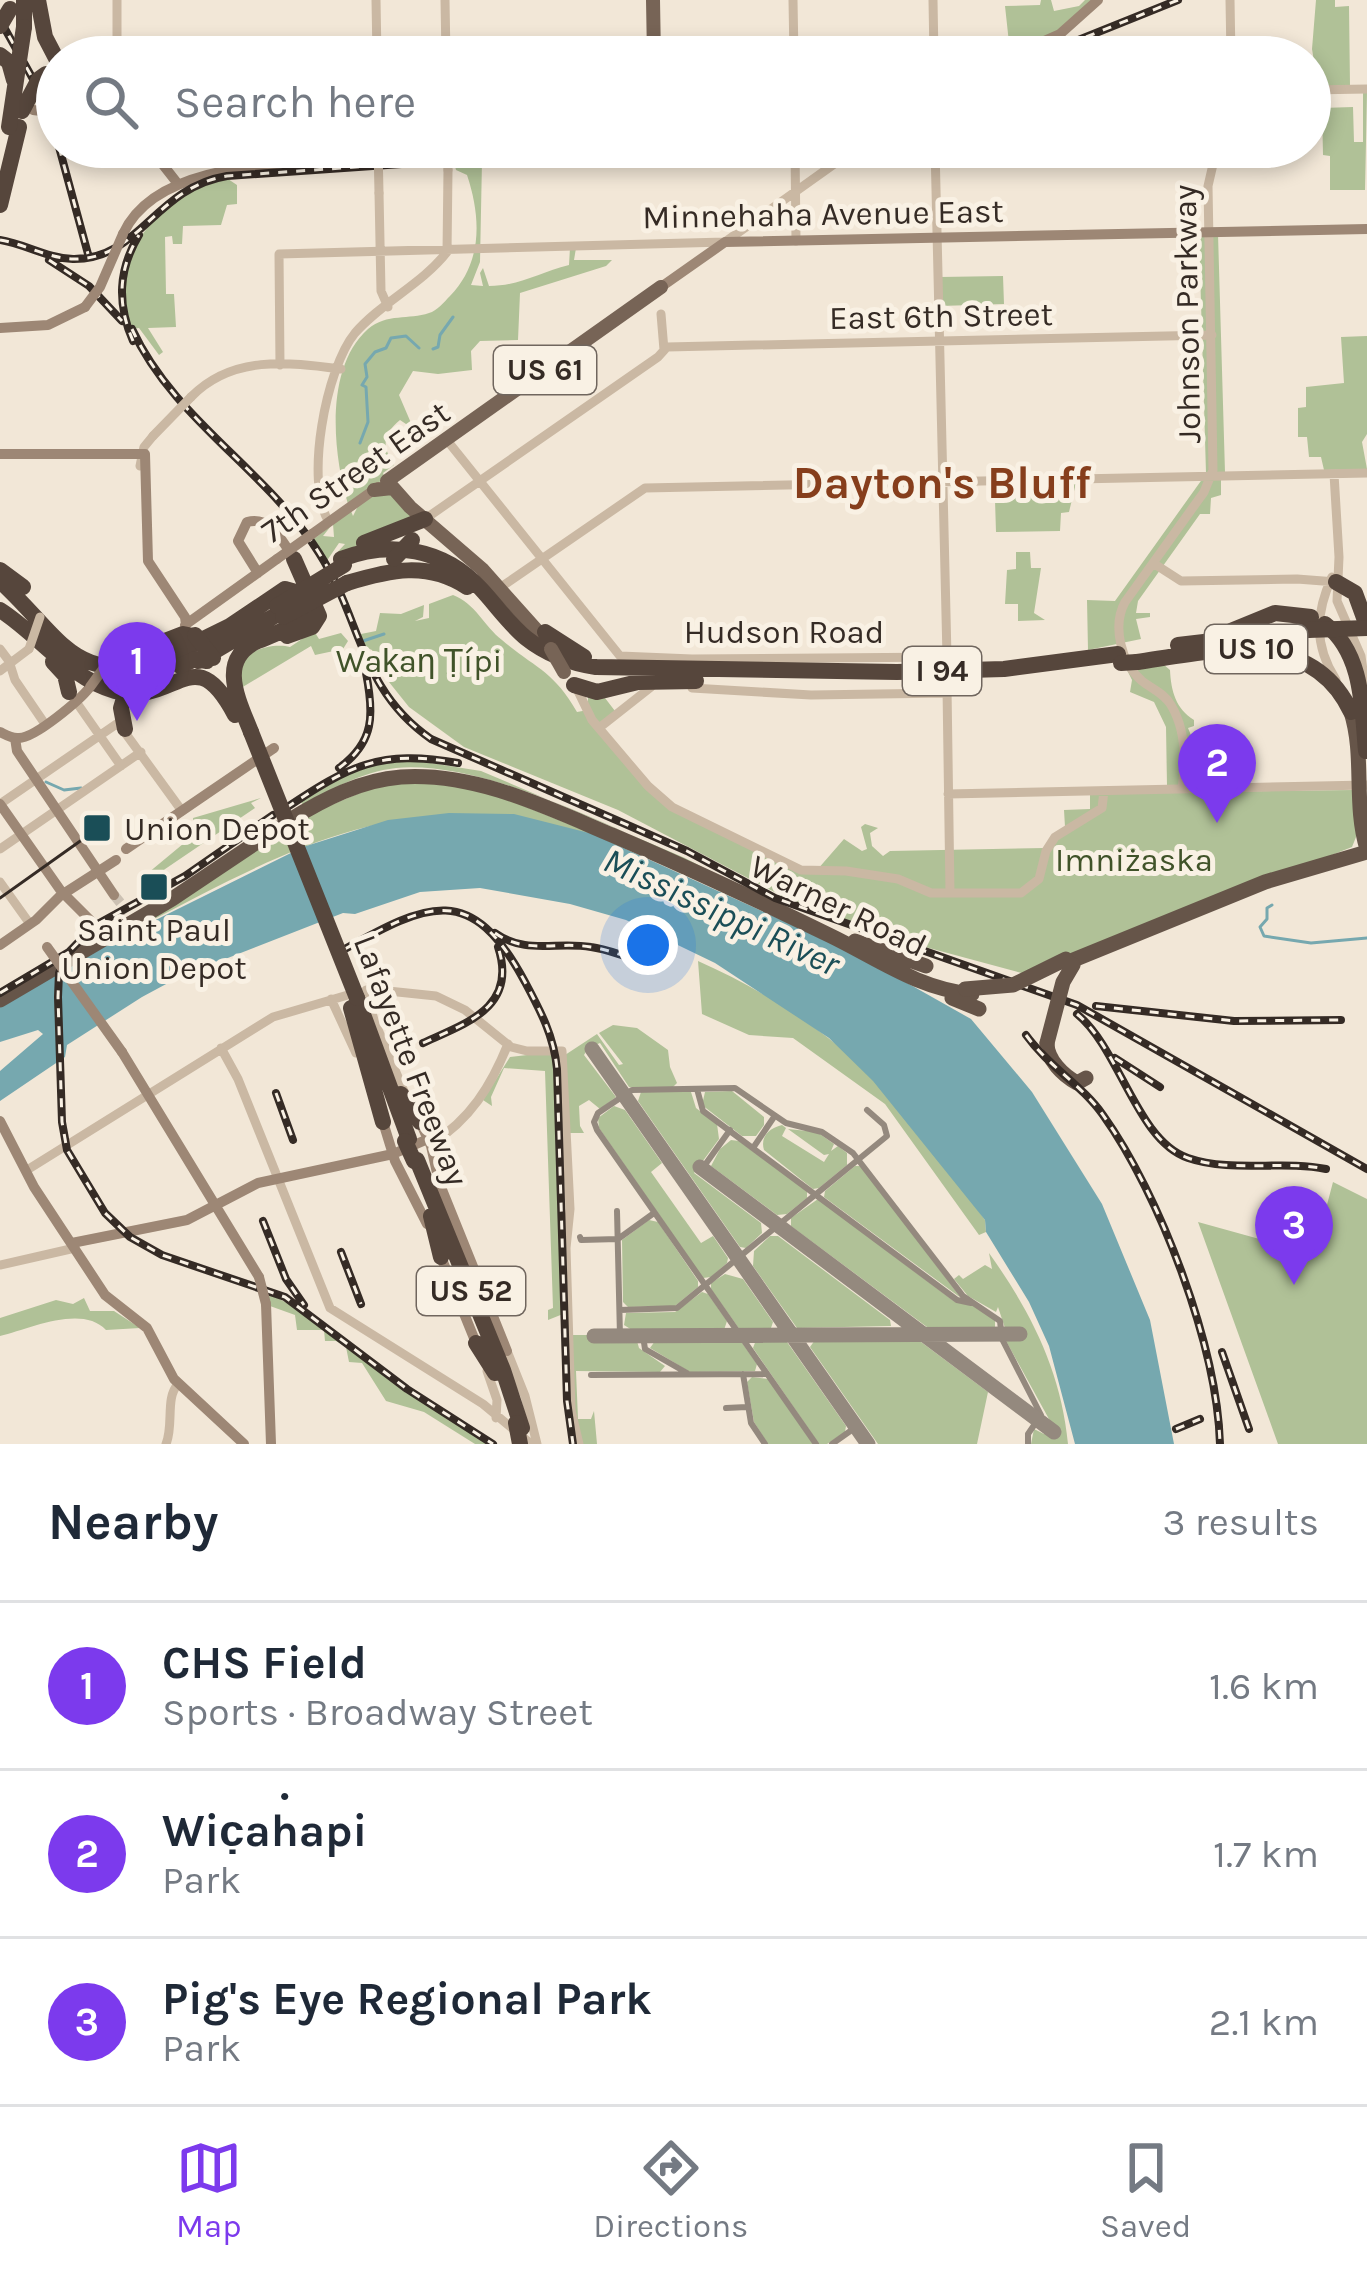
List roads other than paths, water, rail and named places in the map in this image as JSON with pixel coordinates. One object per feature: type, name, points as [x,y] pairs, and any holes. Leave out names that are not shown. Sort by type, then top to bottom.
[{"type":"highway","points":[[0,205],[36,0]]},
{"type":"highway","points":[[36,0],[44,36]]},
{"type":"highway","points":[[16,3],[28,34]]},
{"type":"highway","points":[[0,26],[16,3]]},
{"type":"highway","points":[[0,55],[12,69],[17,115]]},
{"type":"highway","points":[[0,165],[17,115],[36,84]]},
{"type":"highway","points":[[346,570],[394,559],[425,521]]},
{"type":"highway","points":[[346,570],[425,521]]},
{"type":"highway","name":"I 94","points":[[17,603],[96,686],[138,688],[169,680],[346,570],[394,548],[448,563],[477,585],[527,639],[570,662],[602,668],[760,675]]},
{"type":"highway","points":[[229,684],[250,651],[310,628],[318,620],[318,607],[287,562]]},
{"type":"highway","name":"I 94","points":[[0,622],[70,660],[158,668],[282,608],[317,572],[404,569],[446,575],[472,591],[522,644],[574,670],[614,675],[975,679],[1050,674],[1313,627]]},
{"type":"highway","points":[[0,575],[17,603],[97,677],[119,682],[147,682],[158,668],[262,622]]},
{"type":"highway","points":[[0,575],[70,660]]},
{"type":"highway","points":[[1333,580],[1367,588]]},
{"type":"highway","points":[[1333,580],[1355,593],[1367,630]]},
{"type":"highway","points":[[118,722],[126,695],[158,668],[276,594],[297,591],[304,602],[302,617],[290,628],[243,649],[229,684]]},
{"type":"highway","points":[[229,684],[235,652],[282,608]]},
{"type":"highway","points":[[0,622],[60,669],[73,697]]},
{"type":"highway","name":"I 94","points":[[1130,658],[1154,649],[1313,627],[1367,630]]},
{"type":"highway","name":"US 10","points":[[1313,627],[1344,643],[1352,659],[1366,751],[1364,791]]},
{"type":"highway","points":[[184,634],[200,643],[195,659],[158,668],[130,663],[134,653],[184,634]]},
{"type":"highway","name":"Lafayette Freeway","points":[[200,643],[229,684],[411,1143]]},
{"type":"highway","points":[[555,646],[623,666],[760,675]]},
{"type":"highway","name":"US 10","points":[[1130,658],[1273,650],[1325,676],[1351,712],[1357,732],[1367,849]]},
{"type":"highway","points":[[579,689],[760,675]]},
{"type":"highway","points":[[96,686],[146,692],[194,676],[229,684]]},
{"type":"highway","name":"Warner Road","points":[[0,998],[97,929],[190,888],[345,785],[374,775],[417,770],[470,777],[531,796],[832,932],[926,966],[914,962],[908,968],[930,982],[972,997]]},
{"type":"highway","name":"Warner Road","points":[[284,822],[341,793],[384,779],[430,777],[493,789],[677,863],[901,974],[972,997],[1013,985],[1264,879],[1367,849]]},
{"type":"highway","points":[[1317,864],[1355,844],[1364,791]]},
{"type":"highway","points":[[1317,864],[1348,860],[1367,865]]},
{"type":"highway","name":"Warner Road","points":[[1068,962],[1317,864]]},
{"type":"highway","points":[[1068,962],[1047,1043],[1051,1060],[1072,1080],[1077,1083],[1086,1078]]},
{"type":"highway","points":[[353,995],[383,1122]]},
{"type":"highway","name":"Lafayette Freeway","points":[[353,995],[368,1023],[416,1162],[525,1437]]},
{"type":"highway","points":[[416,1162],[441,1257]]},
{"type":"highway","points":[[416,1162],[479,1282]]},
{"type":"highway","points":[[476,1343],[525,1437]]},
{"type":"highway","points":[[507,1351],[525,1437]]},
{"type":"main road","points":[[653,0],[654,36]]},
{"type":"main road","points":[[1055,36],[1100,0]]},
{"type":"main road","points":[[1062,36],[1100,0]]},
{"type":"main road","points":[[165,168],[176,182]]},
{"type":"main road","points":[[2,327],[44,326],[80,308],[103,282],[121,233],[142,207],[176,182],[208,168]]},
{"type":"main road","name":"Minnehaha Avenue East","points":[[725,242],[1367,229]]},
{"type":"main road","name":"7th Street East","points":[[15,738],[45,724],[73,697],[96,686],[111,658],[200,643],[258,573],[287,562],[312,534],[450,445],[665,281],[725,242]]},
{"type":"main road","points":[[0,456],[142,451],[148,561],[200,643]]},
{"type":"main road","points":[[383,486],[502,587],[555,646],[579,689]]},
{"type":"main road","points":[[258,573],[238,545],[250,520],[266,522],[287,562]]},
{"type":"main road","points":[[0,732],[15,738],[16,748],[114,895]]},
{"type":"main road","points":[[127,850],[274,748]]},
{"type":"main road","points":[[0,804],[64,894],[97,929]]},
{"type":"main road","points":[[0,948],[115,859]]},
{"type":"main road","points":[[31,926],[148,1092],[259,1277],[266,1304],[271,1444]]},
{"type":"main road","points":[[1,1117],[30,1175],[110,1301],[150,1331],[178,1384],[244,1444]]},
{"type":"main road","points":[[383,1122],[411,1143],[439,1183],[507,1351]]},
{"type":"main road","points":[[71,1242],[189,1224],[218,1206],[279,1181],[411,1143]]},
{"type":"main road","points":[[411,1143],[441,1257],[476,1343]]},
{"type":"street","points":[[117,0],[117,36]]},
{"type":"street","points":[[376,0],[377,36]]},
{"type":"street","points":[[446,0],[446,36]]},
{"type":"street","points":[[794,0],[794,36]]},
{"type":"street","points":[[933,0],[933,36]]},
{"type":"street","points":[[1232,36],[1234,2]]},
{"type":"street","points":[[1331,90],[1367,89]]},
{"type":"street","points":[[378,168],[381,294],[387,306]]},
{"type":"street","points":[[329,522],[322,509],[321,426],[340,367],[360,333],[441,252],[448,168]]},
{"type":"street","points":[[796,168],[796,241]]},
{"type":"street","name":"7th Street East","points":[[725,242],[830,168]]},
{"type":"street","points":[[935,168],[950,893]]},
{"type":"street","name":"Johnson Parkway","points":[[1182,789],[1185,758],[1174,711],[1162,694],[1137,676],[1118,635],[1121,610],[1212,476],[1212,168]]},
{"type":"street","points":[[796,177],[812,181]]},
{"type":"street","name":"Minnehaha Avenue East","points":[[280,364],[279,254],[725,242]]},
{"type":"street","points":[[425,521],[664,348],[662,314]]},
{"type":"street","name":"East 6th Street","points":[[664,348],[1212,335]]},
{"type":"street","points":[[142,451],[191,397],[230,367],[340,367]]},
{"type":"street","points":[[450,445],[481,478],[541,559]]},
{"type":"street","points":[[502,587],[643,489],[1367,473]]},
{"type":"street","points":[[1334,474],[1333,580],[1338,608],[1365,660],[1366,751]]},
{"type":"street","name":"Hudson Road","points":[[541,559],[628,657],[947,658]]},
{"type":"street","points":[[1153,563],[1184,581],[1333,580]]},
{"type":"street","points":[[1333,580],[1319,610],[1319,643],[1351,712]]},
{"type":"street","points":[[5,668],[29,649],[17,603]]},
{"type":"street","points":[[0,649],[5,668],[45,724]]},
{"type":"street","points":[[598,728],[646,689],[734,688],[815,695],[947,690]]},
{"type":"street","points":[[579,689],[598,728],[649,788],[678,812],[807,872],[846,871],[896,879],[926,893],[1016,893],[1030,888],[1041,875],[1052,841],[1102,808],[1104,791]]},
{"type":"street","points":[[73,697],[121,766]]},
{"type":"street","points":[[0,804],[118,722],[182,811]]},
{"type":"street","points":[[0,849],[141,752]]},
{"type":"street","points":[[948,794],[1364,791]]},
{"type":"street","points":[[0,882],[31,926]]},
{"type":"street","points":[[30,1175],[148,1092],[277,1015],[353,995],[412,991],[448,1000],[527,1051]]},
{"type":"street","points":[[507,1041],[544,1051]]},
{"type":"street","points":[[411,1143],[469,1113],[498,1067],[507,1041]]},
{"type":"street","points":[[411,1143],[453,1122],[475,1098],[507,1041]]},
{"type":"street","points":[[221,1048],[330,1308],[525,1437]]},
{"type":"street","points":[[498,1067],[511,1055],[562,1051],[571,1209],[566,1250],[571,1404],[579,1444]]},
{"type":"street","points":[[0,1262],[71,1242]]},
{"type":"street","points":[[476,1343],[497,1400],[489,1411]]},
{"type":"street","points":[[166,1444],[172,1391],[178,1384]]},
{"type":"water","name":"Mississippi River","points":[[449,813],[514,814],[593,834],[854,953],[971,1019],[1032,1092],[1102,1204],[1150,1320],[1174,1444],[1075,1444],[1049,1346],[1029,1302],[986,1232],[985,1220],[873,1081],[829,1038],[715,963],[626,920],[570,904],[480,888],[420,892],[355,914],[343,913],[215,963],[207,962],[142,997],[67,1045],[65,1057],[0,1101],[0,1071],[43,1034],[38,1030],[0,1042],[0,1004],[83,956],[303,847],[388,820]]},
{"type":"waterway","points":[[433,349],[453,317]]},
{"type":"waterway","points":[[360,443],[368,422],[366,387],[362,385],[367,377],[365,364],[391,338],[406,336],[419,348]]},
{"type":"waterway","points":[[360,642],[384,634]]},
{"type":"waterway","points":[[46,782],[64,790],[81,788]]},
{"type":"waterway","points":[[1272,905],[1260,927],[1264,936],[1311,943],[1367,938]]},
{"type":"tunnel","points":[[114,895],[128,912]]},
{"type":"tram line","points":[[0,898],[107,822]]},
{"type":"railway","points":[[1088,36],[1178,0]]},
{"type":"railway","points":[[0,20],[36,84]]},
{"type":"railway","points":[[65,168],[88,254]]},
{"type":"railway","points":[[0,240],[63,258],[96,256],[115,248],[202,183],[227,176],[342,168]]},
{"type":"railway","points":[[133,341],[122,287],[139,235]]},
{"type":"railway","points":[[49,260],[89,286],[122,321]]},
{"type":"railway","points":[[132,329],[171,391],[273,495],[319,553],[375,676],[407,719],[431,739],[687,851],[775,898],[1077,1005],[1367,1169]]},
{"type":"railway","points":[[339,768],[360,748],[369,726],[366,673]]},
{"type":"railway","points":[[286,808],[366,764],[407,758],[458,763]]},
{"type":"railway","points":[[273,815],[185,876],[94,926],[65,956],[58,997],[67,1150],[105,1213],[130,1237],[162,1255],[285,1297],[407,1389],[493,1444]]},
{"type":"railway","points":[[343,950],[424,913],[466,915],[486,928],[505,950],[541,1013],[557,1069],[567,1401],[573,1444]]},
{"type":"railway","points":[[495,933],[518,944],[591,947],[658,962]]},
{"type":"railway","points":[[423,1043],[471,1020],[495,998],[502,968],[498,947]]},
{"type":"railway","points":[[0,993],[69,952]]},
{"type":"railway","points":[[1096,1006],[1234,1021],[1341,1020]]},
{"type":"railway","points":[[1077,1014],[1105,1049],[1155,1133],[1170,1148],[1188,1158],[1222,1165],[1326,1169]]},
{"type":"railway","points":[[1026,1035],[1095,1104],[1145,1186],[1197,1317],[1220,1444]]},
{"type":"railway","points":[[1115,1058],[1160,1087]]},
{"type":"railway","points":[[276,1093],[293,1140]]},
{"type":"railway","points":[[263,1221],[286,1279],[304,1305]]},
{"type":"railway","points":[[341,1252],[361,1304]]},
{"type":"railway","points":[[1222,1352],[1249,1429]]},
{"type":"railway","points":[[1176,1429],[1200,1419]]},
{"type":"place","name":"CHS Field","points":[[137,721]]},
{"type":"place","name":"Wic̣aḣapi","points":[[1217,823]]},
{"type":"place","name":"Union Depot","points":[[97,828]]},
{"type":"place","name":"Saint Paul Union Depot","points":[[154,887]]},
{"type":"place","name":"Pig's Eye Regional Park","points":[[1294,1285]]},
{"type":"district","name":"Dayton's Bluff","points":[[942,482]]},
{"type":"park label","name":"Waḳaƞ Ṭípi","points":[[419,660]]},
{"type":"park label","name":"Imniżaska","points":[[1134,859]]}]
